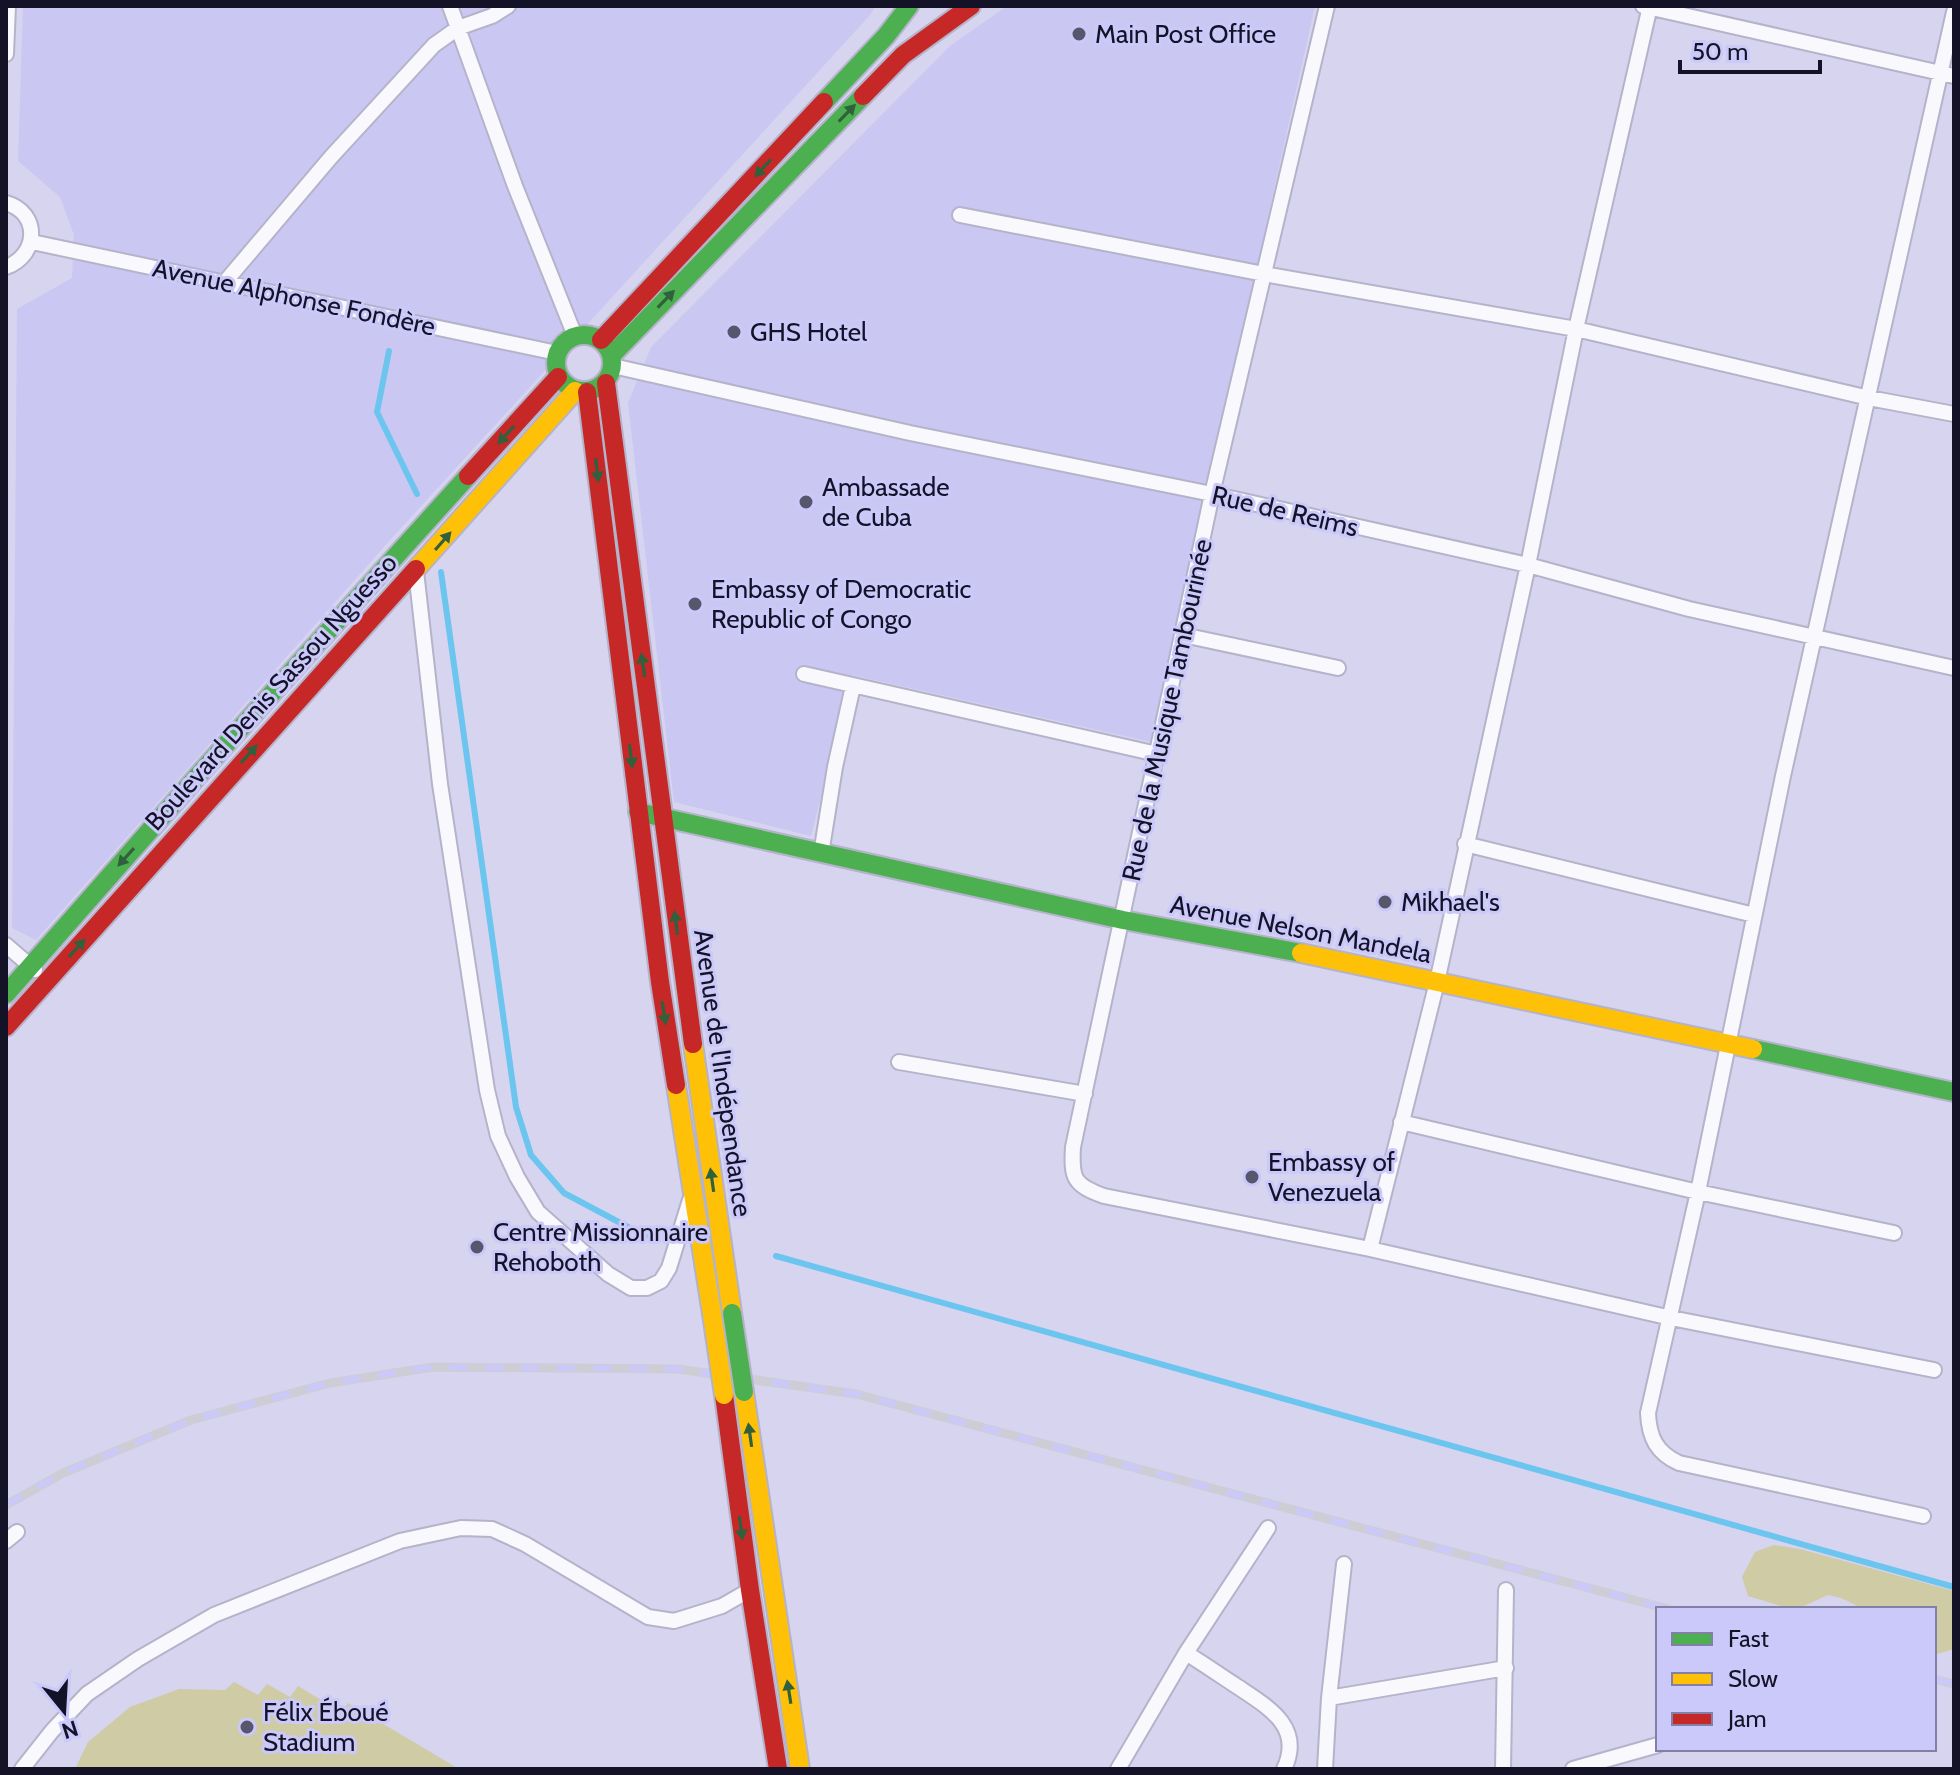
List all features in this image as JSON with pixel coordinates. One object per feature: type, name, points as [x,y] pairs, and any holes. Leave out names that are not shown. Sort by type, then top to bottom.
[{"type":"main road","points":[[608,361],[589,335],[575,336],[564,342],[557,353],[555,365],[558,377],[565,386],[581,392],[608,361],[886,36],[909,6]]},
{"type":"main road","points":[[608,361],[903,55],[971,6]]},
{"type":"main road","name":"Avenue de l'Indépendance","points":[[608,361],[683,975],[800,1769]]},
{"type":"main road","name":"Boulevard Denis Sassou Nguesso","points":[[6,994],[202,771],[558,377]]},
{"type":"main road","name":"Avenue de l'Indépendance","points":[[581,392],[660,982],[778,1769]]},
{"type":"main road","name":"Boulevard Denis Sassou Nguesso","points":[[6,1027],[317,678],[581,392]]},
{"type":"main road","name":"Avenue Nelson Mandela","points":[[638,812],[1123,920],[1269,946],[1954,1092]]},
{"type":"street","points":[[6,54],[8,6]]},
{"type":"street","points":[[450,6],[515,186],[575,336]]},
{"type":"street","points":[[225,282],[331,157],[421,58],[458,28],[492,16],[508,6]]},
{"type":"street","name":"Rue de la Musique Tambourinée","points":[[1327,6],[1212,494],[1073,1147],[1072,1166],[1076,1182],[1086,1190],[1104,1196],[1370,1249]]},
{"type":"street","points":[[1934,1370],[1671,1318],[1370,1249],[1437,982],[1648,7],[1947,75]]},
{"type":"street","points":[[1923,1516],[1679,1463],[1665,1457],[1656,1446],[1649,1429],[1648,1413],[1671,1318],[1754,915],[1899,252],[1947,75],[1954,12]]},
{"type":"street","points":[[6,203],[22,211],[29,220],[32,242],[26,254],[6,267]]},
{"type":"street","points":[[960,215],[1264,274],[1576,329],[1869,398],[1954,414]]},
{"type":"street","name":"Avenue Alphonse Fondère","points":[[32,242],[557,353]]},
{"type":"street","name":"Rue de Reims","points":[[608,361],[910,433],[1212,494],[1528,565],[1689,609],[1954,668]]},
{"type":"street","points":[[416,571],[440,784],[487,1090],[498,1136],[538,1212],[608,1274],[631,1288],[647,1288],[661,1281],[669,1268],[692,1191]]},
{"type":"street","points":[[1183,635],[1338,668]]},
{"type":"street","points":[[804,674],[1157,754]]},
{"type":"street","points":[[821,854],[835,767],[853,686]]},
{"type":"street","points":[[1465,844],[1754,915]]},
{"type":"street","points":[[6,945],[48,980]]},
{"type":"street","points":[[899,1062],[1085,1094]]},
{"type":"street","points":[[1401,1122],[1698,1192],[1894,1233]]},
{"type":"street","points":[[22,1769],[87,1694],[138,1659],[214,1615],[400,1541],[461,1528],[492,1529],[525,1544],[648,1617],[674,1621],[722,1606],[750,1590]]},
{"type":"street","points":[[1118,1769],[1186,1653],[1268,1528]]},
{"type":"street","points":[[1325,1769],[1329,1698],[1344,1564]]},
{"type":"street","points":[[1503,1769],[1506,1590]]},
{"type":"street","points":[[1186,1653],[1273,1710],[1288,1734],[1289,1747],[1284,1769]]},
{"type":"street","points":[[1329,1698],[1506,1668]]},
{"type":"street","points":[[1573,1769],[1656,1746]]},
{"type":"shaded area","points":[[23,6],[875,6],[871,14],[391,539],[36,940],[12,928],[17,309],[72,278],[74,235],[60,197],[18,161]]},
{"type":"shaded area","points":[[1007,6],[1315,6],[1151,742],[852,675],[811,836],[674,802],[628,403],[651,347],[950,46]]},
{"type":"shaded area","points":[[1774,1545],[1800,1549],[1954,1591],[1954,1649],[1936,1654],[1936,1607],[1860,1607],[1828,1595],[1801,1607],[1784,1607],[1748,1596],[1742,1577],[1755,1552]]},
{"type":"shaded area","name":"Félix Éboué Stadium","points":[[234,1682],[258,1695],[267,1684],[290,1697],[298,1686],[341,1712],[348,1703],[459,1769],[75,1769],[88,1742],[130,1707],[179,1689],[225,1690]]},
{"type":"waterway","points":[[389,351],[377,412],[417,494]]},
{"type":"waterway","points":[[441,572],[516,1107],[531,1155],[564,1193],[645,1236]]},
{"type":"waterway","points":[[776,1256],[1954,1587]]},
{"type":"railway","points":[[6,1505],[63,1473],[191,1420],[330,1383],[433,1367],[677,1369],[856,1394],[1660,1607]]},
{"type":"railway","points":[[1936,1680],[1954,1684]]},
{"type":"traffic: fast","points":[[824,102],[886,36],[909,6]]},
{"type":"traffic: fast","points":[[612,355],[863,96]]},
{"type":"traffic: fast","points":[[584,335],[604,343],[612,363],[604,383],[584,391],[564,383],[556,363],[564,343],[584,335]]},
{"type":"traffic: fast","points":[[6,994],[468,476]]},
{"type":"traffic: fast","points":[[638,812],[1123,920],[1301,953]]},
{"type":"traffic: fast","points":[[1753,1049],[1954,1092]]},
{"type":"traffic: fast","points":[[732,1313],[744,1392]]},
{"type":"traffic: slow","points":[[416,569],[575,391]]},
{"type":"traffic: slow","points":[[1301,953],[1753,1049]]},
{"type":"traffic: slow","points":[[693,1044],[732,1313]]},
{"type":"traffic: slow","points":[[676,1085],[712,1314]]},
{"type":"traffic: slow","points":[[712,1314],[724,1395]]},
{"type":"traffic: slow","points":[[744,1392],[800,1769]]},
{"type":"traffic: jam","points":[[863,96],[903,55],[971,6]]},
{"type":"traffic: jam","points":[[601,340],[824,102]]},
{"type":"traffic: jam","points":[[468,476],[558,377]]},
{"type":"traffic: jam","points":[[606,383],[693,1044]]},
{"type":"traffic: jam","points":[[587,392],[660,982],[676,1085]]},
{"type":"traffic: jam","points":[[6,1027],[416,569]]},
{"type":"traffic: jam","points":[[724,1395],[778,1769]]},
{"type":"place","name":"Main Post Office","points":[[1079,34]]},
{"type":"place","name":"GHS Hotel","points":[[734,332]]},
{"type":"place","name":"Ambassade de Cuba","points":[[806,502]]},
{"type":"place","name":"Embassy of Democratic Republic of Congo","points":[[695,604]]},
{"type":"place","name":"Mikhael's","points":[[1385,902]]},
{"type":"place","name":"Embassy of Venezuela","points":[[1252,1177]]},
{"type":"place","name":"Centre Missionnaire Rehoboth","points":[[477,1247]]},
{"type":"place","name":"Félix Éboué Stadium","points":[[247,1727]]}]
